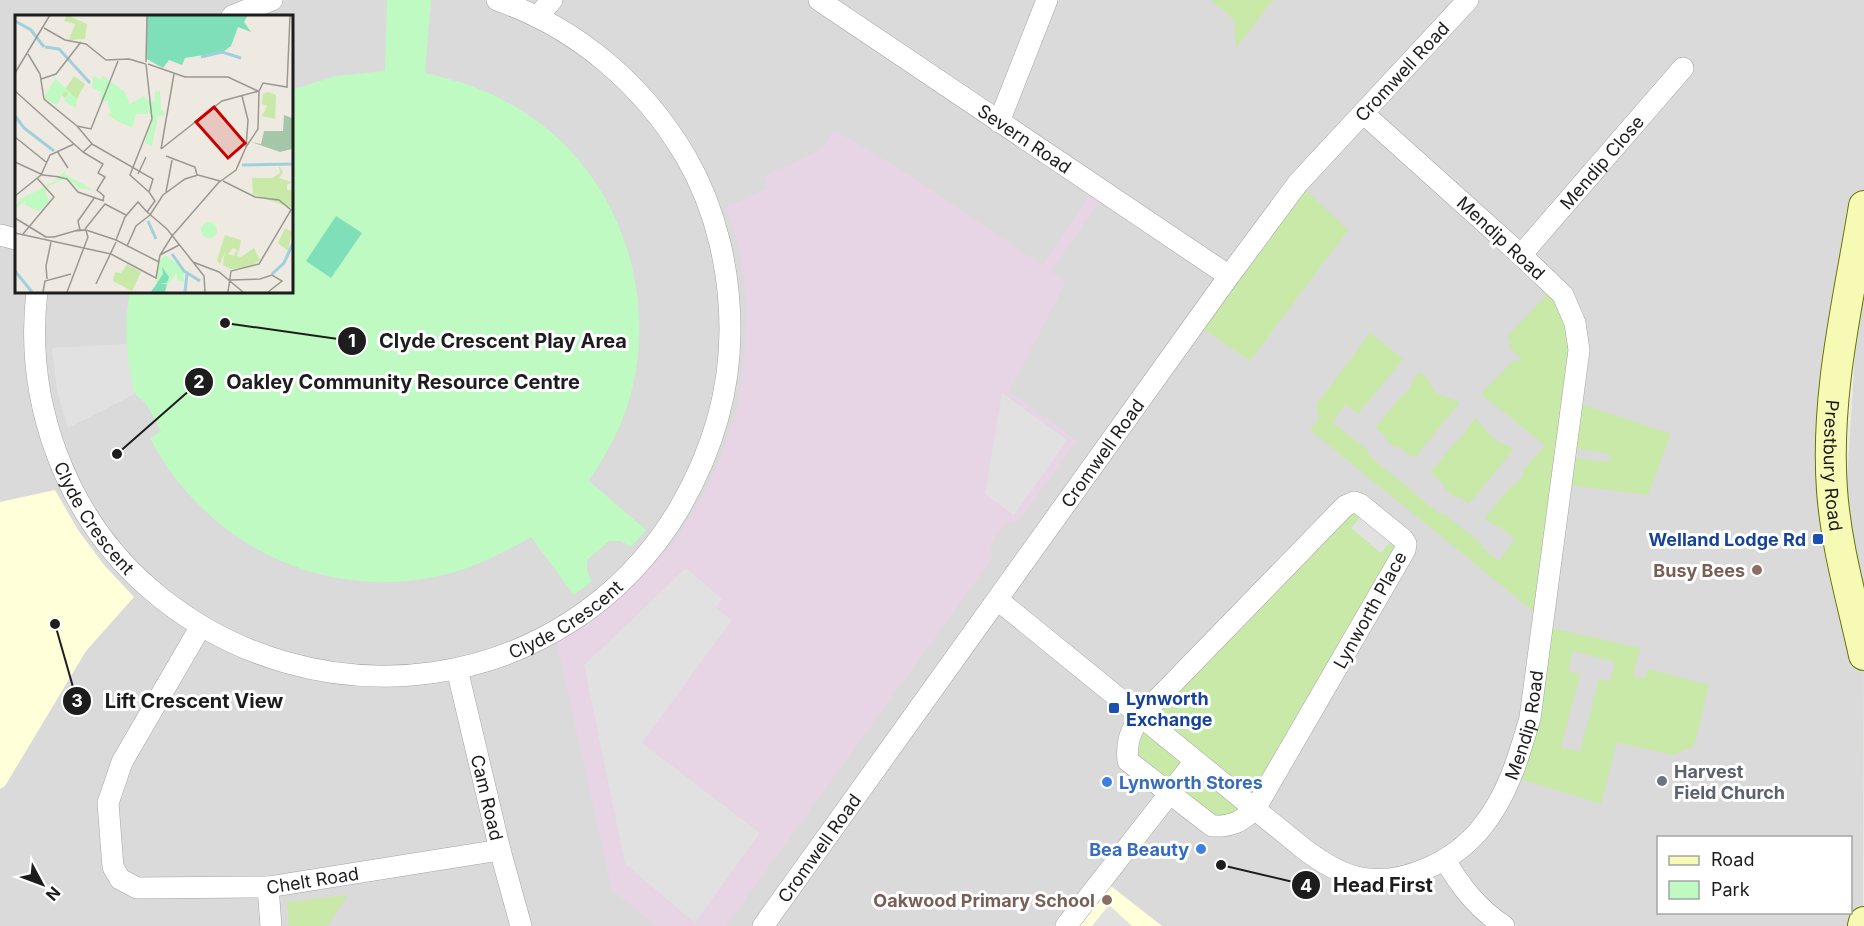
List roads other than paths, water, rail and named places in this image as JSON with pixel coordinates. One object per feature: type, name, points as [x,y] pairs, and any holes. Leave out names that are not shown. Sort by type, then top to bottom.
[{"type":"main road","name":"Prestbury Road","points":[[1864,206],[1834,391],[1831,424],[1835,521],[1840,552],[1860,614],[1864,655]]},
{"type":"street","points":[[234,15],[272,0]]},
{"type":"street","name":"Clyde Crescent","points":[[37,292],[34,333],[39,390],[54,446],[68,481],[92,523],[121,561],[161,598],[201,626],[259,654],[302,668],[329,673],[382,677],[457,669],[511,652],[562,626],[609,593],[642,560],[690,491],[714,435],[727,375],[730,344],[728,282],[714,222],[690,165],[656,113],[629,82],[590,49],[537,16],[497,0]]},
{"type":"street","points":[[537,16],[552,0]]},
{"type":"street","name":"Severn Road","points":[[819,0],[1228,276]]},
{"type":"street","points":[[999,122],[1047,0]]},
{"type":"street","name":"Cromwell Road","points":[[763,926],[1228,276],[1298,183],[1468,0]]},
{"type":"street","name":"Mendip Close","points":[[1521,255],[1683,68]]},
{"type":"street","name":"Mendip Road","points":[[998,600],[1318,860],[1334,869],[1358,877],[1379,879],[1406,875],[1445,860],[1483,826],[1511,776],[1527,726],[1579,350],[1578,337],[1568,303],[1563,295],[1364,112]]},
{"type":"street","points":[[0,235],[15,239]]},
{"type":"street","name":"Lynworth Place","points":[[1141,716],[1346,506],[1354,502],[1366,508],[1403,539],[1406,550],[1255,809]]},
{"type":"street","name":"Chelt Road","points":[[201,626],[127,752],[112,788],[108,802],[111,859],[116,874],[125,883],[137,888],[268,887],[500,850]]},
{"type":"street","name":"Cam Road","points":[[457,669],[500,850],[521,926]]},
{"type":"street","points":[[1141,716],[1131,729],[1126,747],[1128,761],[1212,826],[1226,827],[1241,822],[1255,809]]},
{"type":"street","points":[[1066,926],[1195,761]]},
{"type":"street","points":[[1445,860],[1473,901],[1504,926]]},
{"type":"street","points":[[268,887],[271,926]]},
{"type":"place","name":"Clyde Crescent Play Area","points":[[225,323]]},
{"type":"place","name":"Oakley Community Resource Centre","points":[[117,454]]},
{"type":"place","name":"Welland Lodge Rd","points":[[1818,539]]},
{"type":"place","name":"Busy Bees","points":[[1757,570]]},
{"type":"place","name":"Lift Crescent View","points":[[55,624]]},
{"type":"place","name":"Lynworth Exchange","points":[[1114,708]]},
{"type":"place","name":"Harvest Field Church","points":[[1662,781]]},
{"type":"place","name":"Lynworth Stores","points":[[1107,782]]},
{"type":"place","name":"Bea Beauty","points":[[1201,849]]},
{"type":"place","name":"Head First","points":[[1221,865]]},
{"type":"place","name":"Oakwood Primary School","points":[[1107,900]]}]
